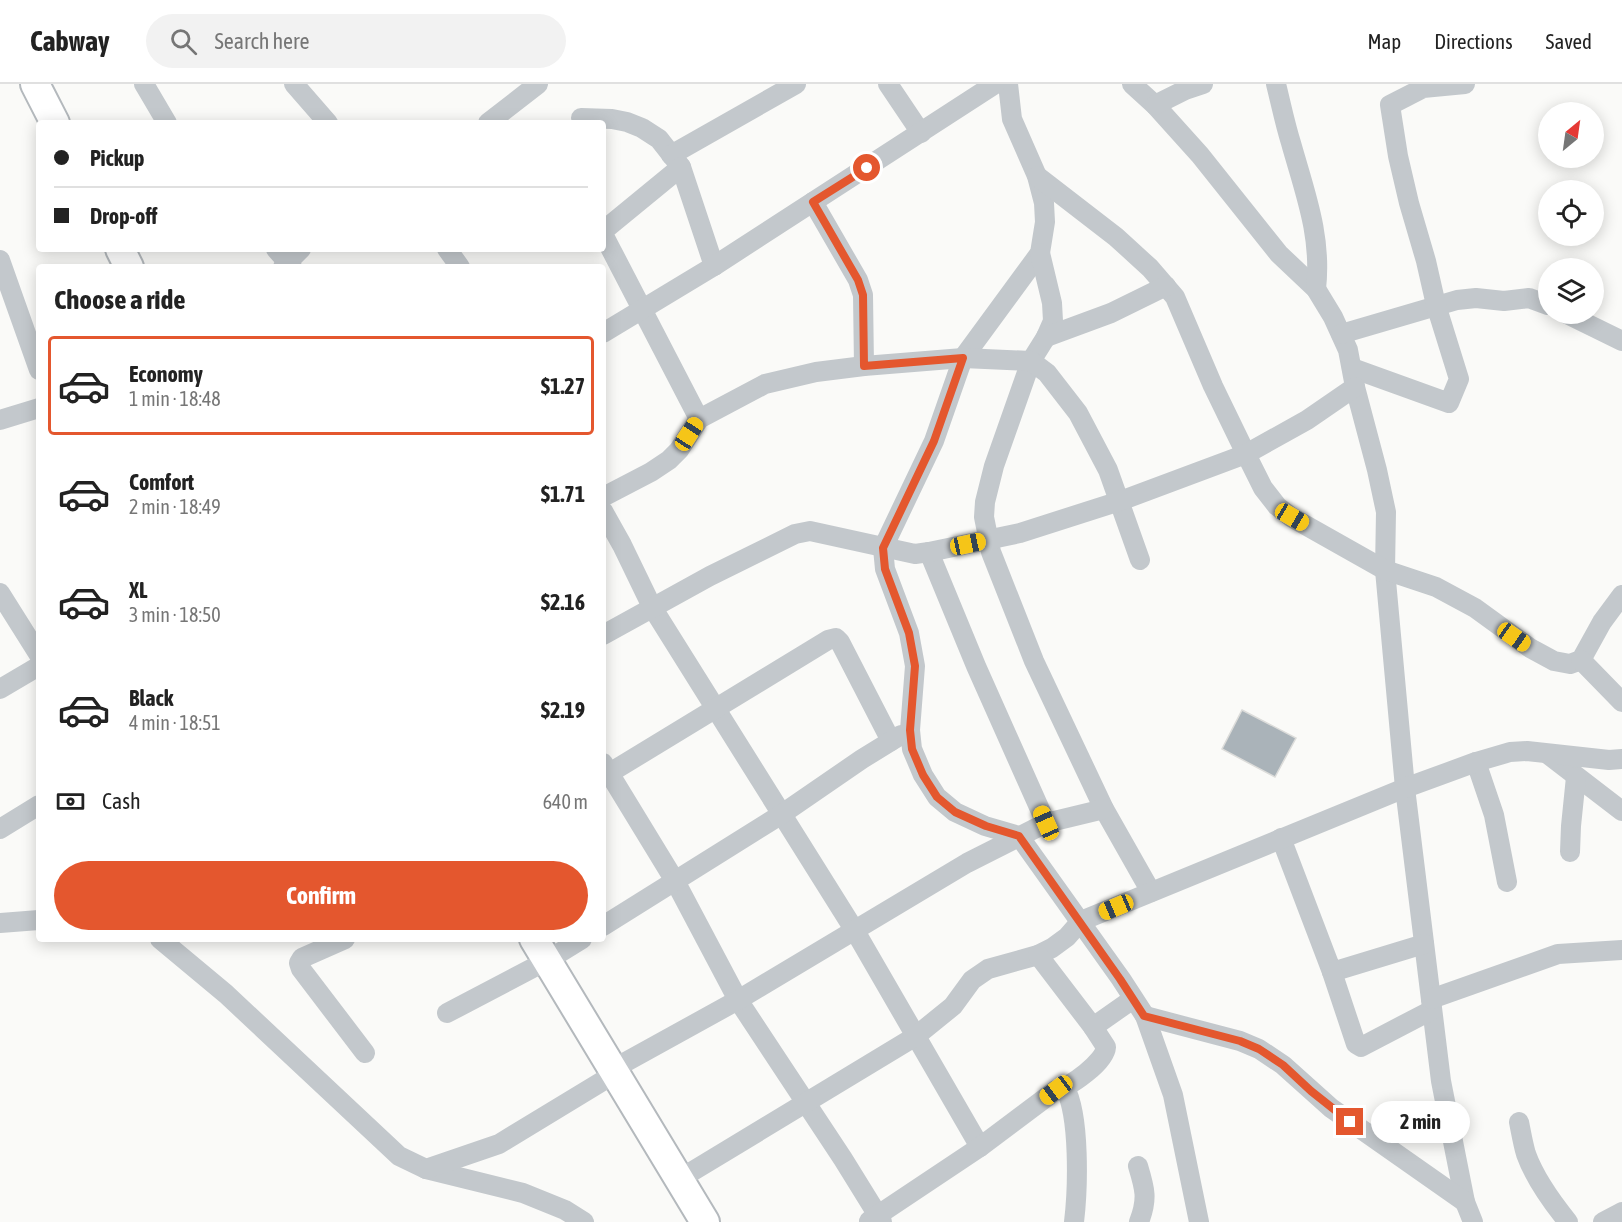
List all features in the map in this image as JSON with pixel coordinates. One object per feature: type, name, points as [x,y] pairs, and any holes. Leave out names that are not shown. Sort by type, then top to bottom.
[{"type":"highway","points":[[35,84],[53,120]]},
{"type":"highway","points":[[541,950],[705,1222]]},
{"type":"street","points":[[144,84],[165,120]]},
{"type":"street","points":[[294,84],[325,120]]},
{"type":"street","points":[[492,120],[538,84]]},
{"type":"street","points":[[606,229],[676,161],[796,84]]},
{"type":"street","points":[[888,84],[921,133]]},
{"type":"street","points":[[606,331],[714,266],[995,84]]},
{"type":"street","points":[[1008,84],[1012,119],[1037,176],[1044,203],[1045,222],[1040,254],[1052,303],[1053,321],[1031,361],[994,466],[984,517],[988,540],[1034,661],[1104,810],[1151,892]]},
{"type":"street","points":[[1132,84],[1155,105],[1200,155],[1279,254],[1316,289],[1348,350],[1386,512],[1385,570],[1405,788],[1424,944],[1441,1081],[1465,1202],[1473,1222]]},
{"type":"street","points":[[1155,105],[1203,84]]},
{"type":"street","points":[[1276,84],[1312,214],[1319,264],[1316,289]]},
{"type":"street","points":[[1353,377],[1449,403],[1459,379],[1436,305],[1398,156],[1390,105],[1423,88],[1465,84]]},
{"type":"street","points":[[580,118],[612,119],[642,128],[659,139],[676,161],[714,266]]},
{"type":"street","points":[[1037,176],[1116,237],[1150,268],[1175,297],[1213,386],[1263,488],[1277,506],[1292,517],[1385,570],[1436,587],[1475,608],[1530,648],[1554,661],[1570,664],[1581,660],[1602,622],[1622,595]]},
{"type":"street","points":[[813,202],[858,280],[863,295],[864,366]]},
{"type":"street","points":[[606,238],[699,419]]},
{"type":"street","points":[[1040,254],[963,358],[934,441],[883,548],[885,569],[909,633],[915,666],[910,730],[912,749],[923,775],[937,797],[955,812],[986,826],[1019,836],[1081,921],[1144,1016],[1173,1095],[1199,1222]]},
{"type":"street","points":[[0,260],[4,285],[36,363]]},
{"type":"street","points":[[1046,337],[1112,313],[1166,286]]},
{"type":"street","points":[[1341,334],[1436,305],[1476,298],[1504,301],[1529,298],[1538,301]]},
{"type":"street","points":[[1587,324],[1622,341]]},
{"type":"street","points":[[606,495],[669,460],[680,450],[699,419],[765,384],[816,372],[864,366],[963,358],[1031,361],[1047,373],[1078,413],[1108,471],[1140,560]]},
{"type":"street","points":[[606,633],[652,607],[795,534],[810,531],[915,554],[1020,533],[1120,501],[1246,454],[1307,420],[1353,377]]},
{"type":"street","points":[[0,420],[36,409]]},
{"type":"street","points":[[606,516],[652,607],[855,931],[980,1147]]},
{"type":"street","points":[[929,552],[976,666],[1046,823]]},
{"type":"street","points":[[0,593],[36,650]]},
{"type":"street","points":[[606,770],[828,640],[836,638],[891,741]]},
{"type":"street","points":[[1581,660],[1622,702]]},
{"type":"street","points":[[0,689],[36,668]]},
{"type":"street","points":[[606,924],[782,814],[862,759],[910,730]]},
{"type":"street","points":[[678,1180],[916,1036],[953,1006],[972,980],[988,969],[1038,955],[1053,948],[1081,921],[1405,788],[1476,762],[1510,752],[1527,751],[1549,755],[1622,759]]},
{"type":"street","points":[[1549,755],[1622,811]]},
{"type":"street","points":[[1476,762],[1494,815],[1507,882]]},
{"type":"street","points":[[606,773],[675,881],[738,1000],[805,1102],[875,1220],[980,1147],[1056,1090],[1065,1088],[1102,1059],[1106,1053],[1106,1047],[1093,1027],[1038,955]]},
{"type":"street","points":[[1570,852],[1576,777]]},
{"type":"street","points":[[1,827],[36,807]]},
{"type":"street","points":[[426,1169],[499,1144],[606,1079],[613,1069],[738,1000],[966,863],[1046,823],[1104,810]]},
{"type":"street","points":[[1281,838],[1332,972],[1356,1044],[1360,1047],[1432,1004],[1558,954],[1622,950]]},
{"type":"street","points":[[0,923],[36,920]]},
{"type":"street","points":[[164,942],[226,994],[399,1156],[426,1169],[523,1193],[565,1210],[584,1222]]},
{"type":"street","points":[[338,942],[302,958],[299,963],[301,969],[365,1053]]},
{"type":"street","points":[[447,1013],[541,950],[571,942]]},
{"type":"street","points":[[1332,972],[1424,944]]},
{"type":"street","points":[[1093,1027],[1133,999]]},
{"type":"street","points":[[1144,1016],[1240,1041],[1259,1049],[1283,1065],[1331,1108],[1465,1202]]},
{"type":"street","points":[[1065,1088],[1071,1101],[1077,1170],[1074,1222]]},
{"type":"street","points":[[1519,1122],[1526,1153],[1535,1174],[1568,1222]]},
{"type":"street","points":[[1138,1166],[1144,1183],[1146,1205],[1139,1222]]},
{"type":"street","points":[[1604,1222],[1622,1212]]},
{"type":"building","points":[[1242,710],[1296,738],[1275,777],[1222,749]]},
{"type":"route","points":[[867,168],[813,202],[858,280],[863,295],[864,366],[963,358],[934,441],[883,548],[885,569],[909,633],[915,666],[910,730],[912,749],[923,775],[937,797],[955,812],[986,826],[1019,836],[1081,921],[1144,1016],[1240,1041],[1259,1049],[1283,1065],[1350,1122]]}]
